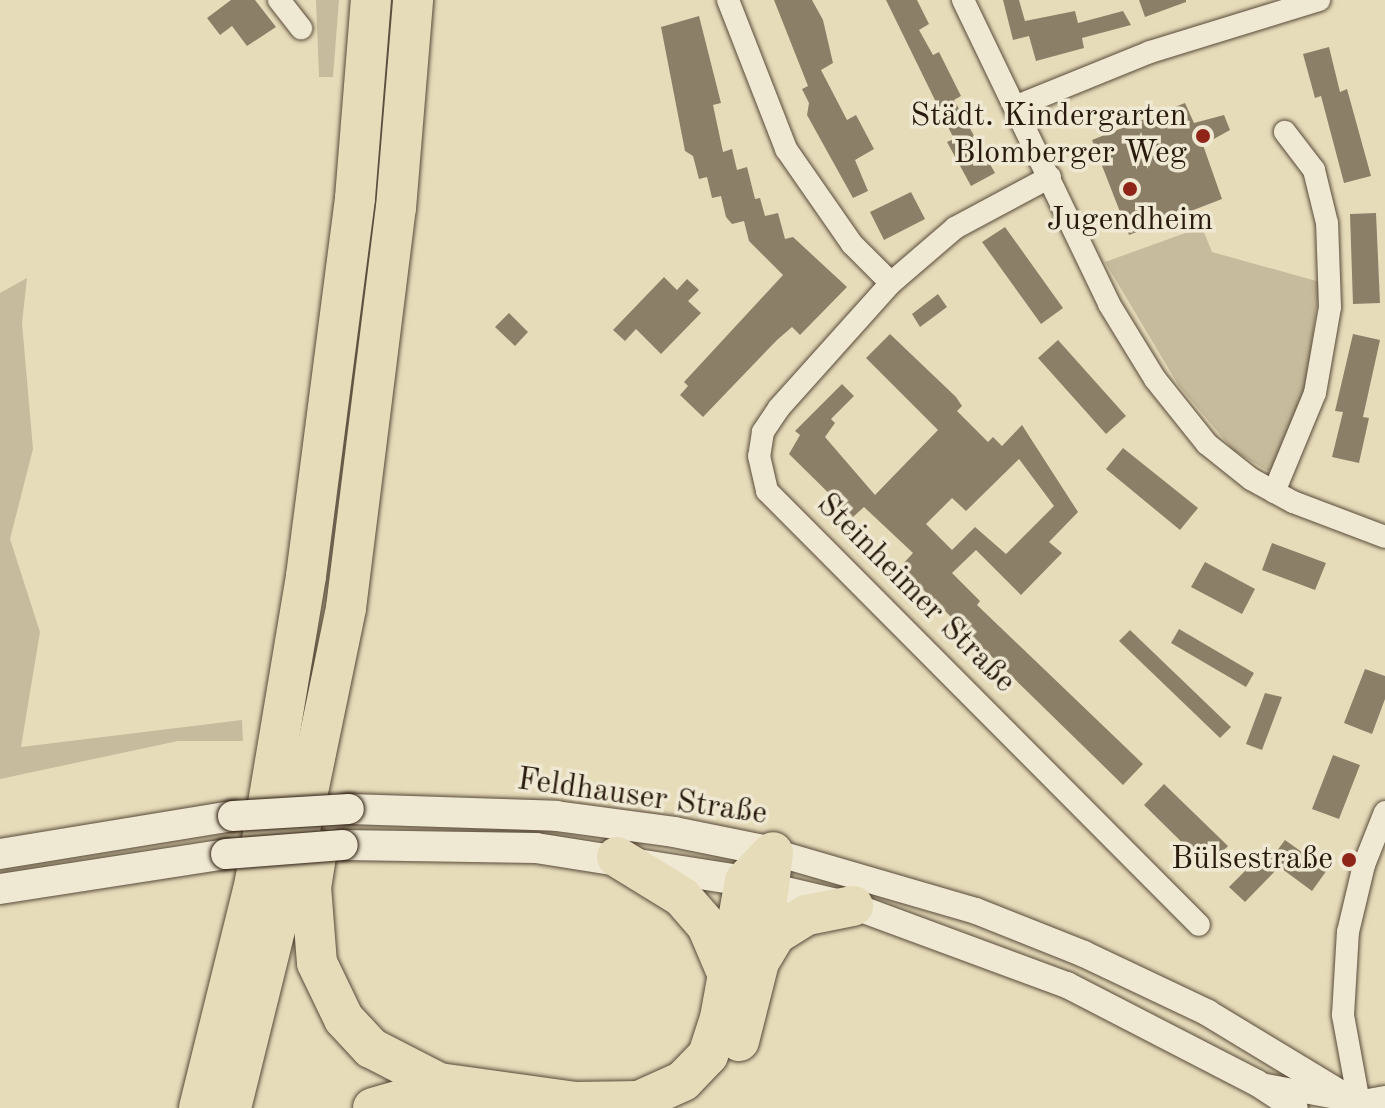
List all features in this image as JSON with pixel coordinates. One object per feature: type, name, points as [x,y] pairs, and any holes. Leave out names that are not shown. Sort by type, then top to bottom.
[{"type":"highway","points":[[199,1108],[255,881],[325,450],[371,0]]},
{"type":"highway","points":[[231,1108],[303,816],[346,608],[396,208],[413,0]]},
{"type":"highway","points":[[346,608],[347,678],[311,887],[311,925],[329,993],[371,1048],[439,1083],[576,1102],[639,1101],[683,1081],[708,1055],[743,968],[763,873]]},
{"type":"highway","points":[[617,857],[682,897],[743,968],[743,1035],[723,1071],[695,1096],[669,1108]]},
{"type":"highway","points":[[168,1108],[179,1092],[226,949],[255,881]]},
{"type":"highway","points":[[743,968],[776,934],[807,915],[853,906]]},
{"type":"highway","points":[[373,1108],[401,1100],[464,1099],[534,1108]]},
{"type":"main road","name":"Feldhauser Straße","points":[[0,854],[233,816],[349,809],[556,816],[674,832],[763,873]]},
{"type":"main road","name":"Feldhauser Straße","points":[[0,889],[226,854],[343,845],[536,848],[763,873]]},
{"type":"street","points":[[279,0],[301,28]]},
{"type":"street","points":[[728,0],[786,149],[844,234],[891,283]]},
{"type":"street","points":[[963,0],[1017,106],[1109,304],[1155,379],[1207,444],[1274,492],[1385,537]]},
{"type":"street","points":[[1017,106],[1150,52],[1319,0]]},
{"type":"street","points":[[1274,492],[1315,393],[1330,307],[1327,223],[1314,170],[1285,132]]},
{"type":"street","name":"Steinheimer Straße","points":[[1050,177],[955,228],[891,283],[779,408],[763,432],[759,456],[767,491],[1199,925]]},
{"type":"street","points":[[1361,1106],[1343,1015],[1348,932],[1364,865],[1385,812]]},
{"type":"street","name":"Feldhauser Straße","points":[[763,873],[1067,985],[1257,1083],[1295,1108]]},
{"type":"street","name":"Feldhauser Straße","points":[[763,873],[976,911],[1084,954],[1208,1013],[1361,1106]]},
{"type":"street","points":[[1257,1083],[1361,1106],[1385,1097]]},
{"type":"shaded area","points":[[316,0],[339,0],[333,77],[319,77]]},
{"type":"shaded area","points":[[1202,227],[1212,252],[1320,282],[1306,386],[1275,468],[1268,471],[1234,451],[1179,386],[1105,262]]},
{"type":"shaded area","points":[[27,278],[22,323],[33,449],[10,539],[40,632],[21,747],[242,720],[243,741],[178,741],[0,779],[0,293]]},
{"type":"building","points":[[231,0],[255,0],[276,27],[247,46],[232,26],[220,35],[207,18]]},
{"type":"building","points":[[774,0],[812,0],[823,20],[833,63],[821,70],[847,120],[856,115],[874,149],[855,160],[868,191],[853,198],[807,115],[809,103],[802,89],[808,86]]},
{"type":"building","points":[[886,0],[917,0],[929,24],[919,30],[933,55],[939,52],[961,96],[954,100],[995,173],[971,186],[947,142],[954,139]]},
{"type":"building","points":[[1003,0],[1019,0],[1025,21],[1075,11],[1078,23],[1123,11],[1131,25],[1082,38],[1084,48],[1036,61],[1029,36],[1013,40]]},
{"type":"building","points":[[1139,0],[1186,0],[1186,2],[1145,17]]},
{"type":"building","points":[[699,16],[721,103],[713,105],[723,152],[732,149],[737,170],[747,167],[755,199],[760,198],[765,216],[778,213],[785,239],[793,237],[847,287],[800,335],[792,327],[777,340],[703,417],[680,395],[688,386],[684,382],[783,275],[749,241],[744,221],[732,224],[726,217],[721,196],[712,198],[707,177],[699,179],[693,156],[685,151],[661,27]]},
{"type":"building","points":[[1329,47],[1340,92],[1347,89],[1371,176],[1344,183],[1321,96],[1315,98],[1303,54]]},
{"type":"building","points":[[1185,103],[1194,123],[1224,115],[1230,130],[1203,145],[1222,199],[1129,235],[1092,140]]},
{"type":"building","points":[[911,192],[925,219],[884,240],[870,212]]},
{"type":"building","points":[[1376,213],[1380,303],[1353,304],[1350,214]]},
{"type":"building","points":[[1005,227],[1063,308],[1041,324],[982,242]]},
{"type":"building","points":[[664,277],[677,290],[687,279],[699,290],[688,301],[701,313],[661,354],[636,329],[625,341],[613,330]]},
{"type":"building","points":[[938,294],[947,307],[920,327],[912,314]]},
{"type":"building","points":[[509,313],[528,332],[515,346],[495,327]]},
{"type":"building","points":[[890,334],[956,397],[962,406],[957,411],[988,442],[993,437],[1002,446],[1022,425],[1078,512],[1049,542],[1062,553],[1021,595],[976,550],[952,573],[980,601],[977,605],[1143,764],[1123,785],[900,567],[913,553],[864,507],[853,517],[789,454],[800,435],[795,431],[842,384],[854,396],[831,419],[835,423],[825,437],[875,495],[938,430],[866,358]],"holes":[[[1019,459],[1054,506],[1006,554],[975,527],[952,550],[926,524],[952,498],[966,511]]]},
{"type":"building","points":[[1353,334],[1380,340],[1363,417],[1369,418],[1359,463],[1332,457],[1343,412],[1335,411]]},
{"type":"building","points":[[1058,340],[1126,416],[1106,434],[1038,358]]},
{"type":"building","points":[[1123,448],[1198,508],[1180,530],[1106,469]]},
{"type":"building","points":[[1272,543],[1326,563],[1315,590],[1262,570]]},
{"type":"building","points":[[1205,562],[1255,589],[1242,614],[1191,587]]},
{"type":"building","points":[[1179,629],[1254,673],[1246,687],[1171,643]]},
{"type":"building","points":[[1130,630],[1231,727],[1220,738],[1119,641]]},
{"type":"building","points":[[1365,669],[1385,676],[1385,699],[1372,734],[1344,723]]},
{"type":"building","points":[[1265,693],[1282,697],[1262,750],[1246,744]]},
{"type":"building","points":[[1333,755],[1360,765],[1339,819],[1312,809]]},
{"type":"building","points":[[1164,784],[1228,846],[1207,867],[1144,805]]},
{"type":"building","points":[[1285,840],[1327,870],[1312,891],[1270,860]]},
{"type":"building","points":[[1263,853],[1277,869],[1245,902],[1229,887]]},
{"type":"place","name":"Städt. Kindergarten Blomberger Weg","points":[[1203,136]]},
{"type":"place","name":"Jugendheim","points":[[1130,189]]},
{"type":"place","name":"Bülsestraße","points":[[1349,860]]}]
